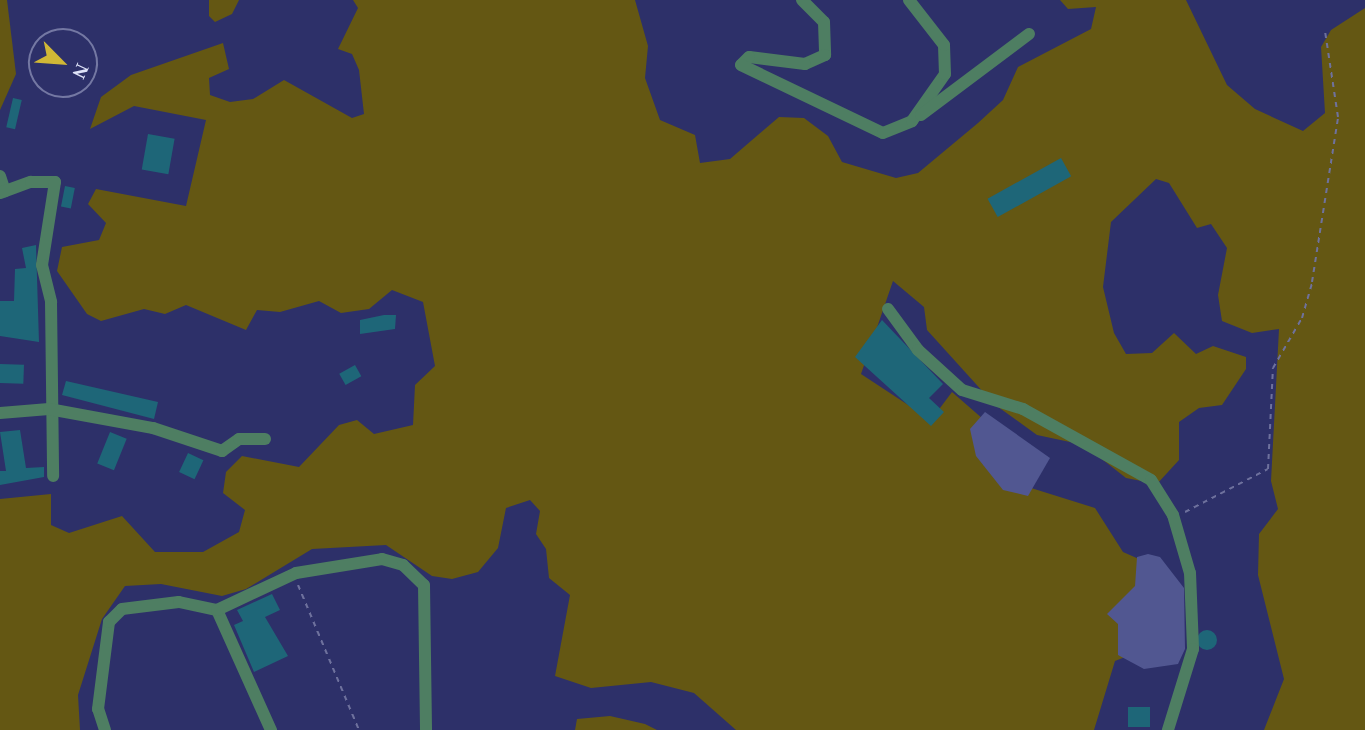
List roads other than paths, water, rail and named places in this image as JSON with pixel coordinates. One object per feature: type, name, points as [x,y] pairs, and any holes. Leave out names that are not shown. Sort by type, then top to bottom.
[{"type":"street","points":[[802,0],[824,22],[825,55],[805,64],[749,57],[741,65],[883,133],[912,121],[1029,34]]},
{"type":"street","points":[[909,0],[944,45],[945,74],[912,121]]},
{"type":"street","points":[[0,176],[3,192],[55,182],[42,265],[51,302],[49,410],[53,476]]},
{"type":"street","points":[[888,309],[918,351],[962,390],[1033,414],[1151,480],[1173,515],[1190,573],[1193,649],[1168,730]]},
{"type":"street","points":[[0,413],[49,410],[153,428],[222,451],[239,439],[265,439]]},
{"type":"street","points":[[105,730],[98,709],[116,615],[145,602],[217,610],[293,574],[331,562],[383,559],[403,565],[424,585],[426,730]]},
{"type":"street","points":[[217,610],[271,730]]},
{"type":"water","points":[[985,412],[1050,458],[1028,496],[1003,490],[976,456],[970,429]]},
{"type":"water","points":[[1148,554],[1160,557],[1184,588],[1185,649],[1178,664],[1144,669],[1118,655],[1118,624],[1107,614],[1135,586],[1137,557]]}]
